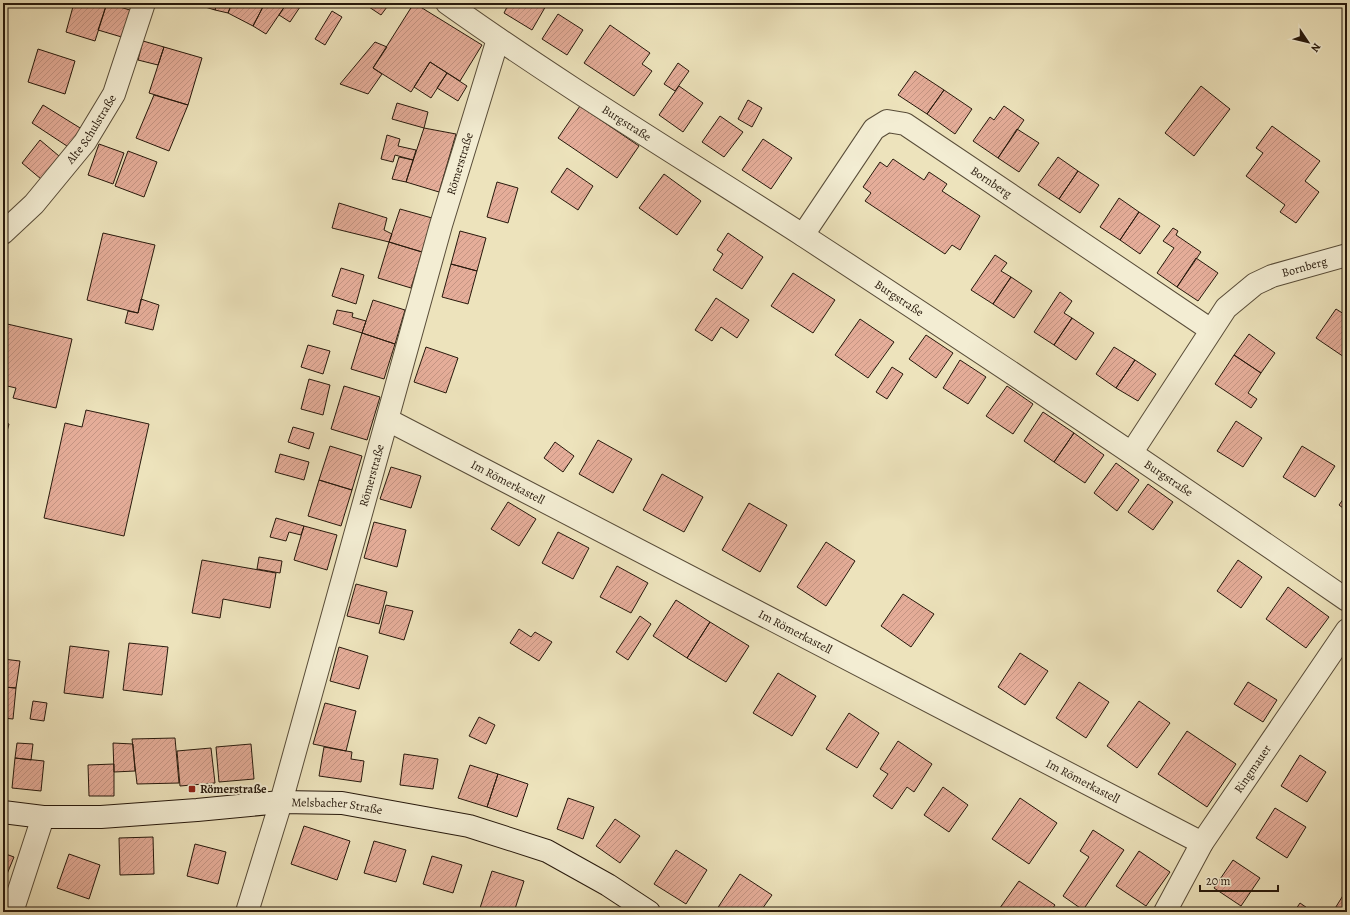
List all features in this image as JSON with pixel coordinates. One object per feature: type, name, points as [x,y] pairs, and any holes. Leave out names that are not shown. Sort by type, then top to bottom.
[{"type":"street","name":"Alte Schulstraße","points":[[3,233],[34,204],[85,142],[114,94],[144,3]]},
{"type":"street","name":"Burgstraße","points":[[447,3],[498,39],[803,235],[1132,452],[1347,600]]},
{"type":"street","name":"Römerstraße","points":[[247,912],[281,802],[441,225],[498,39]]},
{"type":"street","name":"Bornberg","points":[[803,235],[874,129],[887,121],[905,124],[1211,330]]},
{"type":"street","name":"Bornberg","points":[[1132,452],[1226,308],[1255,284],[1272,276],[1347,255]]},
{"type":"street","name":"Im Römerkastell","points":[[388,420],[1202,843]]},
{"type":"street","name":"Ringmauer","points":[[1172,910],[1202,843],[1347,630]]},
{"type":"street","name":"Melsbacher Straße","points":[[3,812],[43,816],[108,816],[281,802],[342,803],[469,826],[547,851],[608,885],[649,912]]},
{"type":"street","points":[[12,912],[43,816]]},
{"type":"building","points":[[74,3],[107,3],[95,41],[66,32]]},
{"type":"building","points":[[107,3],[133,11],[125,38],[98,30]]},
{"type":"building","points":[[192,3],[217,3],[215,10]]},
{"type":"building","points":[[217,3],[232,3],[228,13],[215,10]]},
{"type":"building","points":[[232,3],[265,3],[253,26],[228,13]]},
{"type":"building","points":[[265,3],[287,3],[266,34],[253,26]]},
{"type":"building","points":[[287,3],[302,4],[290,22],[279,15]]},
{"type":"building","points":[[363,3],[390,3],[381,15]]},
{"type":"building","points":[[414,3],[482,45],[460,81],[430,62],[411,92],[373,68]]},
{"type":"building","points":[[509,3],[547,4],[532,30],[504,13]]},
{"type":"building","points":[[332,11],[342,17],[325,45],[315,39]]},
{"type":"building","points":[[558,14],[583,30],[567,55],[542,39]]},
{"type":"building","points":[[610,25],[650,53],[642,64],[652,71],[634,96],[584,63]]},
{"type":"building","points":[[143,41],[164,47],[158,65],[138,60]]},
{"type":"building","points":[[375,42],[387,47],[373,68],[382,74],[368,94],[340,84]]},
{"type":"building","points":[[164,47],[202,58],[188,105],[149,93]]},
{"type":"building","points":[[38,49],[75,61],[65,94],[28,82]]},
{"type":"building","points":[[430,62],[447,73],[431,98],[414,87]]},
{"type":"building","points":[[678,63],[689,71],[675,91],[664,84]]},
{"type":"building","points":[[915,71],[944,90],[927,114],[898,95]]},
{"type":"building","points":[[447,73],[467,86],[458,101],[437,88]]},
{"type":"building","points":[[679,86],[703,103],[683,132],[659,115]]},
{"type":"building","points":[[1201,86],[1230,109],[1194,156],[1165,133]]},
{"type":"building","points":[[944,90],[972,109],[955,134],[927,114]]},
{"type":"building","points":[[154,95],[188,105],[169,151],[136,138]]},
{"type":"building","points":[[748,100],[762,108],[752,127],[738,119]]},
{"type":"building","points":[[397,103],[428,112],[424,128],[392,119]]},
{"type":"building","points":[[43,105],[85,131],[73,150],[32,123]]},
{"type":"building","points":[[580,106],[639,146],[617,178],[558,138]]},
{"type":"building","points":[[1004,106],[1024,120],[998,158],[973,141],[990,117],[994,120]]},
{"type":"building","points":[[720,116],[743,132],[724,157],[702,142]]},
{"type":"building","points":[[1272,126],[1320,161],[1305,181],[1319,192],[1296,223],[1280,212],[1285,205],[1246,176],[1263,153],[1256,148]]},
{"type":"building","points":[[424,128],[456,134],[439,192],[406,182]]},
{"type":"building","points":[[1017,129],[1039,143],[1019,172],[998,158]]},
{"type":"building","points":[[387,135],[400,139],[398,146],[416,150],[413,160],[395,155],[393,162],[381,159]]},
{"type":"building","points":[[763,139],[792,158],[771,189],[742,170]]},
{"type":"building","points":[[40,140],[59,156],[41,179],[22,163]]},
{"type":"building","points":[[99,144],[124,153],[113,184],[88,175]]},
{"type":"building","points":[[128,151],[157,162],[144,197],[115,186]]},
{"type":"building","points":[[399,157],[413,160],[406,182],[392,179]]},
{"type":"building","points":[[1058,157],[1078,171],[1059,199],[1038,185]]},
{"type":"building","points":[[893,159],[924,180],[929,172],[947,184],[942,191],[980,216],[960,250],[952,245],[945,254],[865,201],[871,193],[863,187],[880,162],[887,167]]},
{"type":"building","points":[[567,168],[593,186],[578,210],[551,192]]},
{"type":"building","points":[[1078,171],[1099,185],[1080,213],[1059,199]]},
{"type":"building","points":[[664,174],[701,201],[677,235],[639,208]]},
{"type":"building","points":[[497,182],[518,188],[508,223],[487,217]]},
{"type":"building","points":[[1119,198],[1139,212],[1120,240],[1100,227]]},
{"type":"building","points":[[339,203],[387,218],[384,230],[392,234],[389,242],[332,228]]},
{"type":"building","points":[[400,209],[432,218],[422,252],[389,242]]},
{"type":"building","points":[[1139,212],[1160,226],[1140,254],[1120,240]]},
{"type":"building","points":[[1173,228],[1178,231],[1176,235],[1201,252],[1177,287],[1157,273],[1174,248],[1163,241]]},
{"type":"building","points":[[460,231],[486,238],[477,271],[451,264]]},
{"type":"building","points":[[103,233],[155,245],[138,313],[87,300]]},
{"type":"building","points":[[728,233],[763,257],[742,289],[713,270],[723,254],[717,250]]},
{"type":"building","points":[[389,242],[422,252],[411,288],[378,278]]},
{"type":"building","points":[[995,255],[1007,263],[1001,271],[1011,277],[993,304],[971,290]]},
{"type":"building","points":[[1196,258],[1218,273],[1198,301],[1177,287]]},
{"type":"building","points":[[451,264],[477,271],[468,304],[442,297]]},
{"type":"building","points":[[341,268],[364,275],[356,304],[332,296]]},
{"type":"building","points":[[793,273],[835,300],[813,333],[771,306]]},
{"type":"building","points":[[1011,277],[1032,291],[1014,318],[993,304]]},
{"type":"building","points":[[1060,292],[1072,301],[1064,313],[1072,318],[1054,345],[1034,332]]},
{"type":"building","points":[[716,298],[749,320],[737,338],[721,327],[712,341],[695,330]]},
{"type":"building","points":[[141,299],[159,305],[153,330],[125,323],[128,311],[138,313]]},
{"type":"building","points":[[373,300],[405,310],[395,344],[362,333]]},
{"type":"building","points":[[1336,309],[1347,316],[1347,359],[1316,338]]},
{"type":"building","points":[[337,310],[353,313],[352,317],[366,321],[362,333],[333,324]]},
{"type":"building","points":[[1072,318],[1094,333],[1076,360],[1054,345]]},
{"type":"building","points":[[860,319],[894,342],[868,378],[835,355]]},
{"type":"building","points":[[3,323],[72,339],[56,408],[13,398],[16,388],[3,385]]},
{"type":"building","points":[[362,333],[395,344],[384,379],[351,369]]},
{"type":"building","points":[[1249,334],[1275,353],[1261,373],[1234,355]]},
{"type":"building","points":[[926,335],[953,353],[936,378],[909,359]]},
{"type":"building","points":[[308,345],[330,351],[323,374],[301,367]]},
{"type":"building","points":[[426,347],[458,358],[446,393],[414,382]]},
{"type":"building","points":[[1114,347],[1135,360],[1116,388],[1096,374]]},
{"type":"building","points":[[1234,355],[1261,373],[1248,393],[1257,399],[1251,408],[1215,384]]},
{"type":"building","points":[[960,360],[986,377],[968,404],[943,388]]},
{"type":"building","points":[[1135,360],[1156,374],[1138,401],[1116,388]]},
{"type":"building","points":[[892,367],[903,374],[887,399],[876,392]]},
{"type":"building","points":[[309,379],[330,385],[323,415],[301,409]]},
{"type":"building","points":[[344,386],[380,397],[367,440],[331,429]]},
{"type":"building","points":[[1007,386],[1033,404],[1013,434],[986,416]]},
{"type":"building","points":[[86,410],[149,424],[124,536],[44,518],[65,423],[82,427]]},
{"type":"building","points":[[1043,412],[1074,433],[1054,462],[1024,441]]},
{"type":"building","points":[[1236,421],[1262,438],[1243,467],[1217,451]]},
{"type":"building","points":[[3,422],[9,424],[3,446]]},
{"type":"building","points":[[293,427],[314,433],[309,449],[288,442]]},
{"type":"building","points":[[1074,433],[1104,455],[1085,483],[1054,462]]},
{"type":"building","points":[[598,440],[632,459],[613,493],[579,474]]},
{"type":"building","points":[[555,442],[574,456],[563,472],[544,458]]},
{"type":"building","points":[[330,446],[362,456],[352,490],[319,480]]},
{"type":"building","points":[[1302,446],[1335,466],[1315,497],[1283,477]]},
{"type":"building","points":[[280,454],[309,462],[304,480],[275,472]]},
{"type":"building","points":[[1116,463],[1139,480],[1117,511],[1094,493]]},
{"type":"building","points":[[391,467],[421,476],[411,508],[380,499]]},
{"type":"building","points":[[662,474],[703,497],[684,532],[643,510]]},
{"type":"building","points":[[319,480],[352,490],[341,526],[308,516]]},
{"type":"building","points":[[1148,484],[1173,502],[1153,530],[1128,512]]},
{"type":"building","points":[[1347,494],[1347,511],[1339,505]]},
{"type":"building","points":[[508,502],[536,519],[519,546],[491,529]]},
{"type":"building","points":[[749,503],[787,525],[760,572],[722,550]]},
{"type":"building","points":[[276,518],[304,526],[301,535],[289,532],[286,541],[270,537]]},
{"type":"building","points":[[374,522],[406,530],[397,567],[364,558]]},
{"type":"building","points":[[304,526],[337,535],[327,570],[294,560]]},
{"type":"building","points":[[558,532],[589,548],[573,579],[542,563]]},
{"type":"building","points":[[826,542],[855,561],[826,606],[797,587]]},
{"type":"building","points":[[259,557],[282,561],[280,573],[257,569]]},
{"type":"building","points":[[202,560],[276,573],[270,608],[223,599],[220,618],[192,613]]},
{"type":"building","points":[[1238,560],[1262,577],[1241,608],[1217,591]]},
{"type":"building","points":[[617,566],[648,583],[631,613],[600,597]]},
{"type":"building","points":[[356,584],[387,592],[379,624],[347,616]]},
{"type":"building","points":[[1288,587],[1329,617],[1306,648],[1266,619]]},
{"type":"building","points":[[903,594],[934,614],[911,647],[881,626]]},
{"type":"building","points":[[676,600],[710,622],[687,658],[653,636]]},
{"type":"building","points":[[386,605],[413,611],[404,640],[379,633]]},
{"type":"building","points":[[640,616],[651,624],[628,660],[616,652]]},
{"type":"building","points":[[710,622],[749,646],[726,682],[687,658]]},
{"type":"building","points":[[519,629],[531,637],[535,632],[552,642],[539,661],[510,643]]},
{"type":"building","points":[[129,643],[168,647],[162,695],[123,690]]},
{"type":"building","points":[[70,646],[109,651],[103,698],[64,693]]},
{"type":"building","points":[[339,647],[368,656],[359,689],[330,681]]},
{"type":"building","points":[[1020,653],[1048,671],[1025,705],[998,687]]},
{"type":"building","points":[[3,659],[20,661],[16,688],[3,687]]},
{"type":"building","points":[[778,673],[816,696],[792,736],[753,713]]},
{"type":"building","points":[[1079,682],[1109,702],[1086,738],[1056,718]]},
{"type":"building","points":[[1248,682],[1277,700],[1263,722],[1234,704]]},
{"type":"building","points":[[3,687],[16,688],[13,719],[3,718]]},
{"type":"building","points":[[33,701],[47,703],[44,721],[30,719]]},
{"type":"building","points":[[1139,701],[1170,723],[1137,768],[1107,746]]},
{"type":"building","points":[[325,703],[356,711],[346,751],[313,744]]},
{"type":"building","points":[[849,713],[879,733],[857,768],[826,749]]},
{"type":"building","points":[[479,717],[495,725],[486,744],[469,736]]},
{"type":"building","points":[[1187,731],[1236,764],[1207,807],[1158,774]]},
{"type":"building","points":[[175,738],[179,783],[137,784],[132,739]]},
{"type":"building","points":[[898,741],[932,764],[914,792],[907,787],[892,809],[873,796],[888,774],[880,769]]},
{"type":"building","points":[[17,743],[33,744],[31,760],[15,758]]},
{"type":"building","points":[[113,743],[133,744],[135,771],[114,772]]},
{"type":"building","points":[[251,744],[254,779],[219,782],[216,747]]},
{"type":"building","points":[[324,747],[352,752],[351,759],[364,761],[361,782],[319,776]]},
{"type":"building","points":[[211,748],[215,783],[180,786],[177,751]]},
{"type":"building","points":[[404,754],[438,759],[433,789],[400,785]]},
{"type":"building","points":[[1300,755],[1326,772],[1307,802],[1281,786]]},
{"type":"building","points":[[3,756],[7,756],[3,786]]},
{"type":"building","points":[[15,758],[44,761],[41,791],[12,788]]},
{"type":"building","points":[[114,764],[114,796],[89,796],[88,765]]},
{"type":"building","points":[[470,765],[498,774],[487,807],[458,798]]},
{"type":"building","points":[[498,774],[528,784],[517,817],[487,807]]},
{"type":"building","points":[[943,787],[968,805],[949,832],[924,815]]},
{"type":"building","points":[[568,798],[594,807],[583,839],[557,829]]},
{"type":"building","points":[[1020,798],[1057,823],[1029,864],[992,839]]},
{"type":"building","points":[[1275,808],[1306,827],[1287,858],[1256,838]]},
{"type":"building","points":[[615,819],[640,836],[620,863],[596,846]]},
{"type":"building","points":[[304,826],[350,841],[337,880],[291,864]]},
{"type":"building","points":[[1093,830],[1124,850],[1083,910],[1063,896],[1089,857],[1080,851]]},
{"type":"building","points":[[153,837],[154,874],[120,875],[119,838]]},
{"type":"building","points":[[374,841],[406,850],[396,882],[364,873]]},
{"type":"building","points":[[195,844],[226,852],[218,884],[187,876]]},
{"type":"building","points":[[676,850],[707,870],[686,904],[654,884]]},
{"type":"building","points":[[1139,851],[1170,872],[1146,906],[1116,886]]},
{"type":"building","points":[[3,853],[14,857],[5,879],[3,878]]},
{"type":"building","points":[[69,854],[100,865],[89,899],[57,888]]},
{"type":"building","points":[[432,856],[462,865],[453,893],[423,884]]},
{"type":"building","points":[[1233,860],[1260,878],[1241,906],[1214,888]]},
{"type":"building","points":[[492,871],[524,881],[514,912],[493,912],[480,908]]},
{"type":"building","points":[[740,874],[772,895],[760,912],[715,912]]},
{"type":"building","points":[[1019,881],[1055,905],[1050,912],[997,912]]},
{"type":"building","points":[[1347,889],[1347,912],[1338,912],[1334,910]]},
{"type":"building","points":[[1300,903],[1313,912],[1294,912]]},
{"type":"place","name":"Römerstraße","points":[[192,789]]}]
